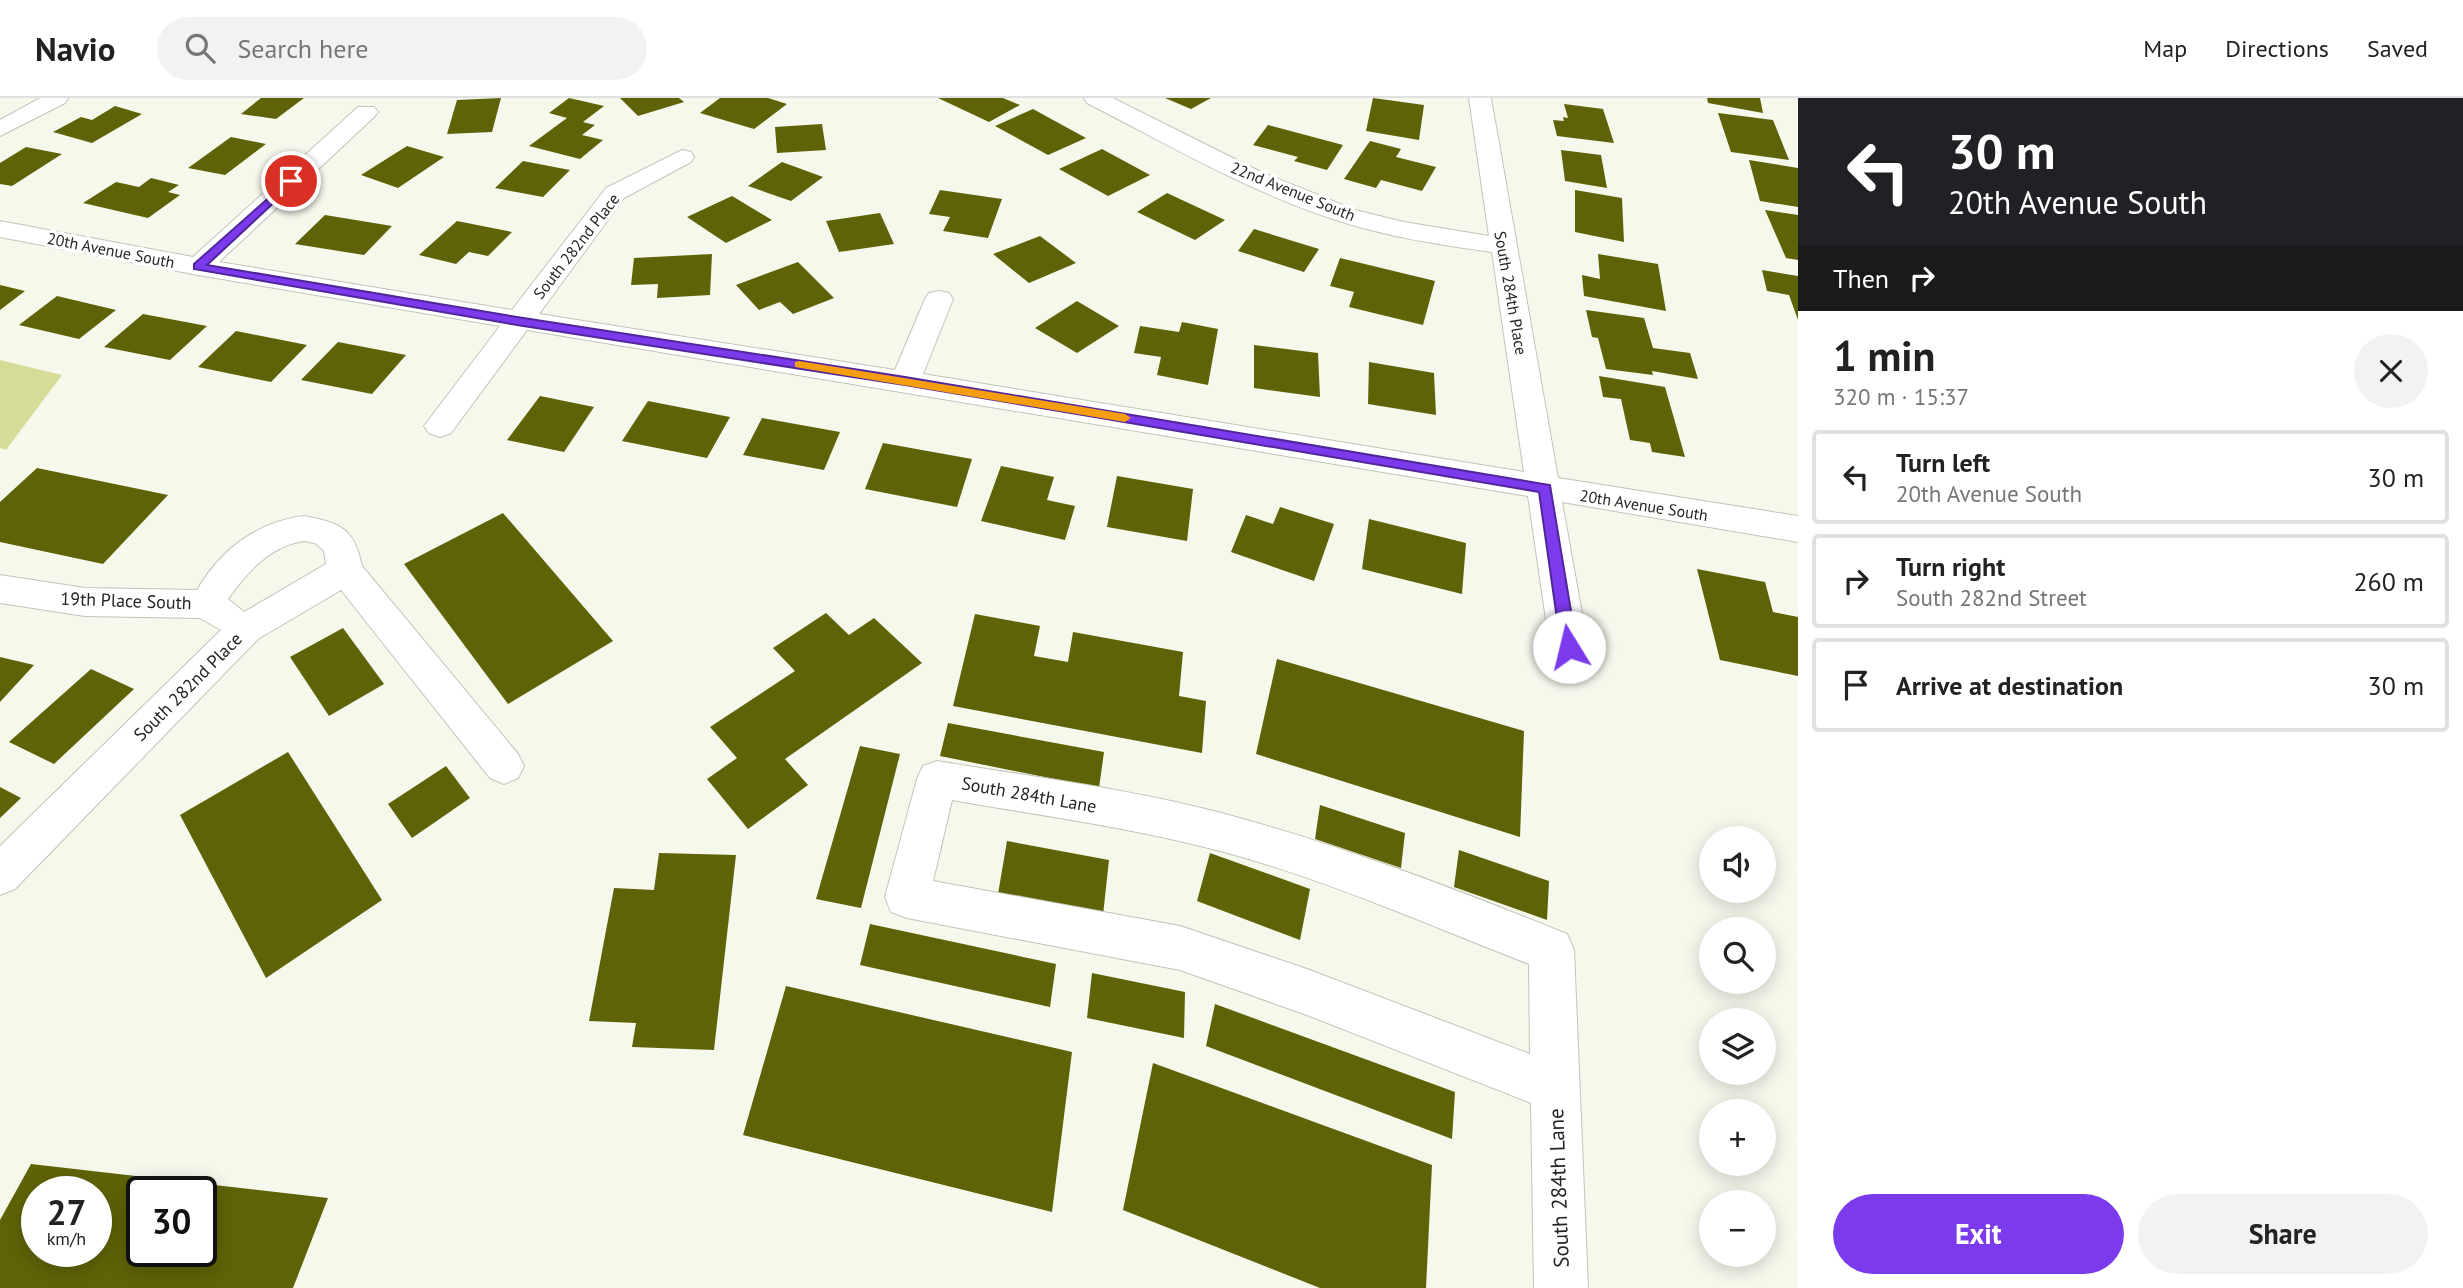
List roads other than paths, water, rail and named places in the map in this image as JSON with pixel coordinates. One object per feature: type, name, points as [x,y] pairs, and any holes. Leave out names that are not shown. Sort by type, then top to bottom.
[{"type":"street","points":[[0,129],[57,98]]},
{"type":"street","name":"22nd Avenue South","points":[[1095,98],[1256,179],[1326,208],[1400,230],[1503,246]]},
{"type":"street","name":"South 284th Place","points":[[1480,98],[1569,647]]},
{"type":"street","points":[[198,267],[366,112]]},
{"type":"street","name":"South 282nd Place","points":[[440,426],[615,193],[682,157]]},
{"type":"street","name":"20th Avenue South","points":[[0,229],[198,267],[517,321],[905,381],[1798,529]]},
{"type":"street","points":[[905,381],[940,299]]},
{"type":"street","points":[[207,604],[217,584],[250,550],[272,537],[301,530],[323,532],[340,545],[345,570],[504,766]]},
{"type":"street","name":"South 282nd Place","points":[[0,875],[245,629],[345,570]]},
{"type":"street","name":"19th Place South","points":[[0,589],[85,602],[207,604],[245,629]]},
{"type":"street","name":"South 284th Lane","points":[[1556,1088],[1307,992],[1180,948],[907,897],[937,779],[1159,818],[1225,834],[1298,857],[1551,950],[1556,1088],[1562,1288]]}]
